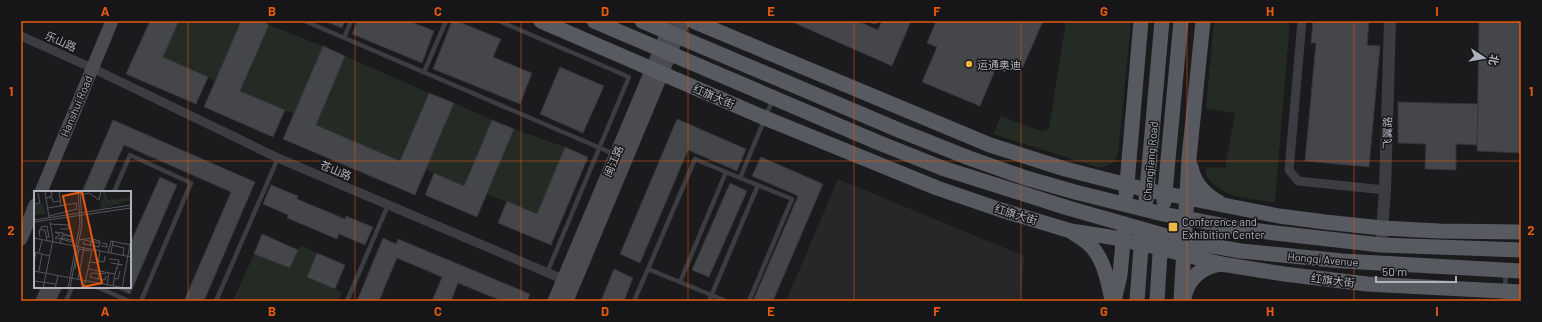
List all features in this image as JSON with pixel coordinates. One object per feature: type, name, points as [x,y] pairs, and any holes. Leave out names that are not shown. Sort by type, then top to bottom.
[{"type":"main road","name":"Hanshui Road","points":[[41,191],[112,21]]},
{"type":"main road","name":"红旗大街","points":[[541,21],[765,118],[937,188],[1000,210],[1072,231],[1123,240],[1142,237],[1183,247],[1221,264],[1284,274],[1367,284],[1504,296],[1521,292]]},
{"type":"main road","name":"红旗大街","points":[[594,21],[877,142],[942,168],[1124,225],[1142,237]]},
{"type":"main road","points":[[642,21],[672,30],[901,131],[969,158],[1026,178],[1163,214]]},
{"type":"main road","name":"闽江路","points":[[554,301],[568,282],[657,72],[672,30],[684,21]]},
{"type":"main road","points":[[693,21],[990,145],[1065,169],[1127,185],[1165,194],[1279,216],[1382,228],[1439,231],[1521,232]]},
{"type":"main road","points":[[1114,301],[1120,276],[1141,21]]},
{"type":"main road","name":"Changjiang Road","points":[[1136,301],[1162,21]]},
{"type":"main road","name":"Changjiang Road","points":[[1157,301],[1163,214],[1181,21]]},
{"type":"main road","points":[[1181,301],[1189,158],[1203,21]]},
{"type":"main road","points":[[1095,176],[1112,172],[1121,165],[1127,154],[1132,136]]},
{"type":"main road","points":[[1189,158],[1194,178],[1197,183],[1212,198],[1226,206]]},
{"type":"main road","points":[[21,239],[34,207]]},
{"type":"main road","name":"Hongqi Avenue","points":[[1163,214],[1268,232],[1381,245],[1521,250]]},
{"type":"main road","points":[[1072,231],[1089,244],[1100,259],[1114,301]]},
{"type":"main road","name":"Hongqi Avenue","points":[[1183,247],[1343,261],[1521,271]]},
{"type":"main road","points":[[1184,301],[1192,280],[1208,267],[1221,264]]},
{"type":"main road","name":"闽江路","points":[[567,301],[568,282]]},
{"type":"street","points":[[1302,21],[1289,170],[1298,181],[1385,190]]},
{"type":"street","name":"飞翼路","points":[[1381,245],[1385,190],[1390,21]]},
{"type":"street","name":"乐山路","points":[[21,36],[92,68]]},
{"type":"street","name":"苍山路","points":[[92,68],[278,158],[568,282]]},
{"type":"lane","points":[[305,21],[621,156]]},
{"type":"lane","points":[[344,38],[351,21]]},
{"type":"lane","points":[[424,72],[446,21]]},
{"type":"lane","points":[[499,21],[629,78],[547,273]]},
{"type":"lane","points":[[872,21],[875,21]]},
{"type":"lane","points":[[740,178],[774,98]]},
{"type":"lane","points":[[114,191],[130,155],[191,183],[141,301]]},
{"type":"lane","points":[[216,301],[278,158]]},
{"type":"lane","points":[[634,301],[695,159],[792,200],[749,301]]},
{"type":"lane","points":[[680,282],[726,172]]},
{"type":"lane","points":[[709,301],[758,185]]},
{"type":"lane","points":[[347,301],[388,205]]},
{"type":"lane","points":[[648,269],[726,301]]},
{"type":"lane","points":[[1504,296],[1506,270]]},
{"type":"lane","points":[[66,301],[72,288]]},
{"type":"lane","points":[[99,288],[129,301]]},
{"type":"shaded area","points":[[179,21],[241,21],[215,81],[163,57]]},
{"type":"shaded area","points":[[1066,21],[1131,21],[1118,155],[1112,163],[1104,167],[1097,167],[993,134],[1001,116],[1041,131],[1049,129]]},
{"type":"shaded area","points":[[1214,21],[1290,21],[1275,202],[1248,199],[1230,194],[1215,186],[1208,178],[1206,167],[1225,168],[1235,113],[1206,109]]},
{"type":"shaded area","points":[[269,25],[323,46],[294,114],[240,91]]},
{"type":"shaded area","points":[[345,56],[429,93],[400,161],[316,125]]},
{"type":"shaded area","points":[[454,103],[492,120],[464,186],[426,169]]},
{"type":"shaded area","points":[[514,129],[565,147],[537,214],[487,194]]},
{"type":"shaded area","points":[[838,179],[1024,256],[1021,301],[786,301]]},
{"type":"shaded area","points":[[302,246],[317,253],[307,277],[342,292],[338,301],[233,301],[254,254],[290,268],[298,250]]},
{"type":"building","points":[[150,21],[179,21],[163,57],[208,77],[196,104],[126,74]]},
{"type":"building","points":[[241,21],[261,21],[269,25],[240,91],[285,110],[273,137],[204,107]]},
{"type":"building","points":[[324,21],[345,21],[342,28]]},
{"type":"building","points":[[358,21],[409,21],[434,31],[422,63],[352,34]]},
{"type":"building","points":[[452,21],[457,21],[501,39],[493,57],[532,73],[520,104],[433,69]]},
{"type":"building","points":[[790,21],[858,21],[878,30],[882,21],[911,21],[892,66]]},
{"type":"building","name":"运通奥迪","points":[[936,21],[1043,21],[1023,67],[1010,61],[1005,72],[996,68],[980,106],[922,82],[937,47],[927,43]]},
{"type":"building","points":[[1313,21],[1369,21],[1367,45],[1380,46],[1369,167],[1305,161],[1316,43],[1311,43]]},
{"type":"building","points":[[1479,21],[1521,21],[1521,153],[1477,151]]},
{"type":"building","points":[[323,46],[345,56],[316,125],[400,161],[429,93],[454,103],[415,195],[283,139]]},
{"type":"building","points":[[560,67],[604,86],[583,133],[540,114]]},
{"type":"building","points":[[1398,102],[1478,104],[1477,145],[1456,144],[1456,170],[1425,169],[1426,144],[1398,143]]},
{"type":"building","points":[[677,119],[746,149],[737,171],[688,150],[640,263],[620,254]]},
{"type":"building","points":[[113,120],[255,182],[204,301],[184,301],[231,192],[124,145],[103,191],[82,191]]},
{"type":"building","points":[[492,120],[514,129],[477,217],[425,195],[434,173],[464,186]]},
{"type":"building","points":[[565,147],[588,157],[551,245],[498,223],[507,201],[537,214]]},
{"type":"building","points":[[761,157],[823,184],[773,301],[753,301],[798,196],[752,176]]},
{"type":"building","points":[[160,177],[177,185],[130,294],[116,288],[131,288],[131,242]]},
{"type":"building","points":[[730,183],[747,191],[709,277],[692,270]]},
{"type":"building","points":[[271,185],[298,196],[297,199],[345,219],[346,216],[373,227],[365,245],[339,234],[337,239],[287,218],[288,215],[263,204]]},
{"type":"building","points":[[262,234],[298,250],[290,268],[254,254]]},
{"type":"building","points":[[383,238],[396,244],[398,239],[530,294],[527,301],[502,301],[458,283],[451,301],[432,301],[442,277],[397,258],[379,301],[357,301]]},
{"type":"building","points":[[317,253],[345,265],[335,289],[307,277]]},
{"type":"building","points":[[614,269],[633,278],[624,301],[601,301]]},
{"type":"building","points":[[41,288],[62,288],[56,301],[35,301]]},
{"type":"place","name":"运通奥迪","points":[[969,64]]},
{"type":"place","name":"Conference and Exhibition Center","points":[[1173,227]]}]
